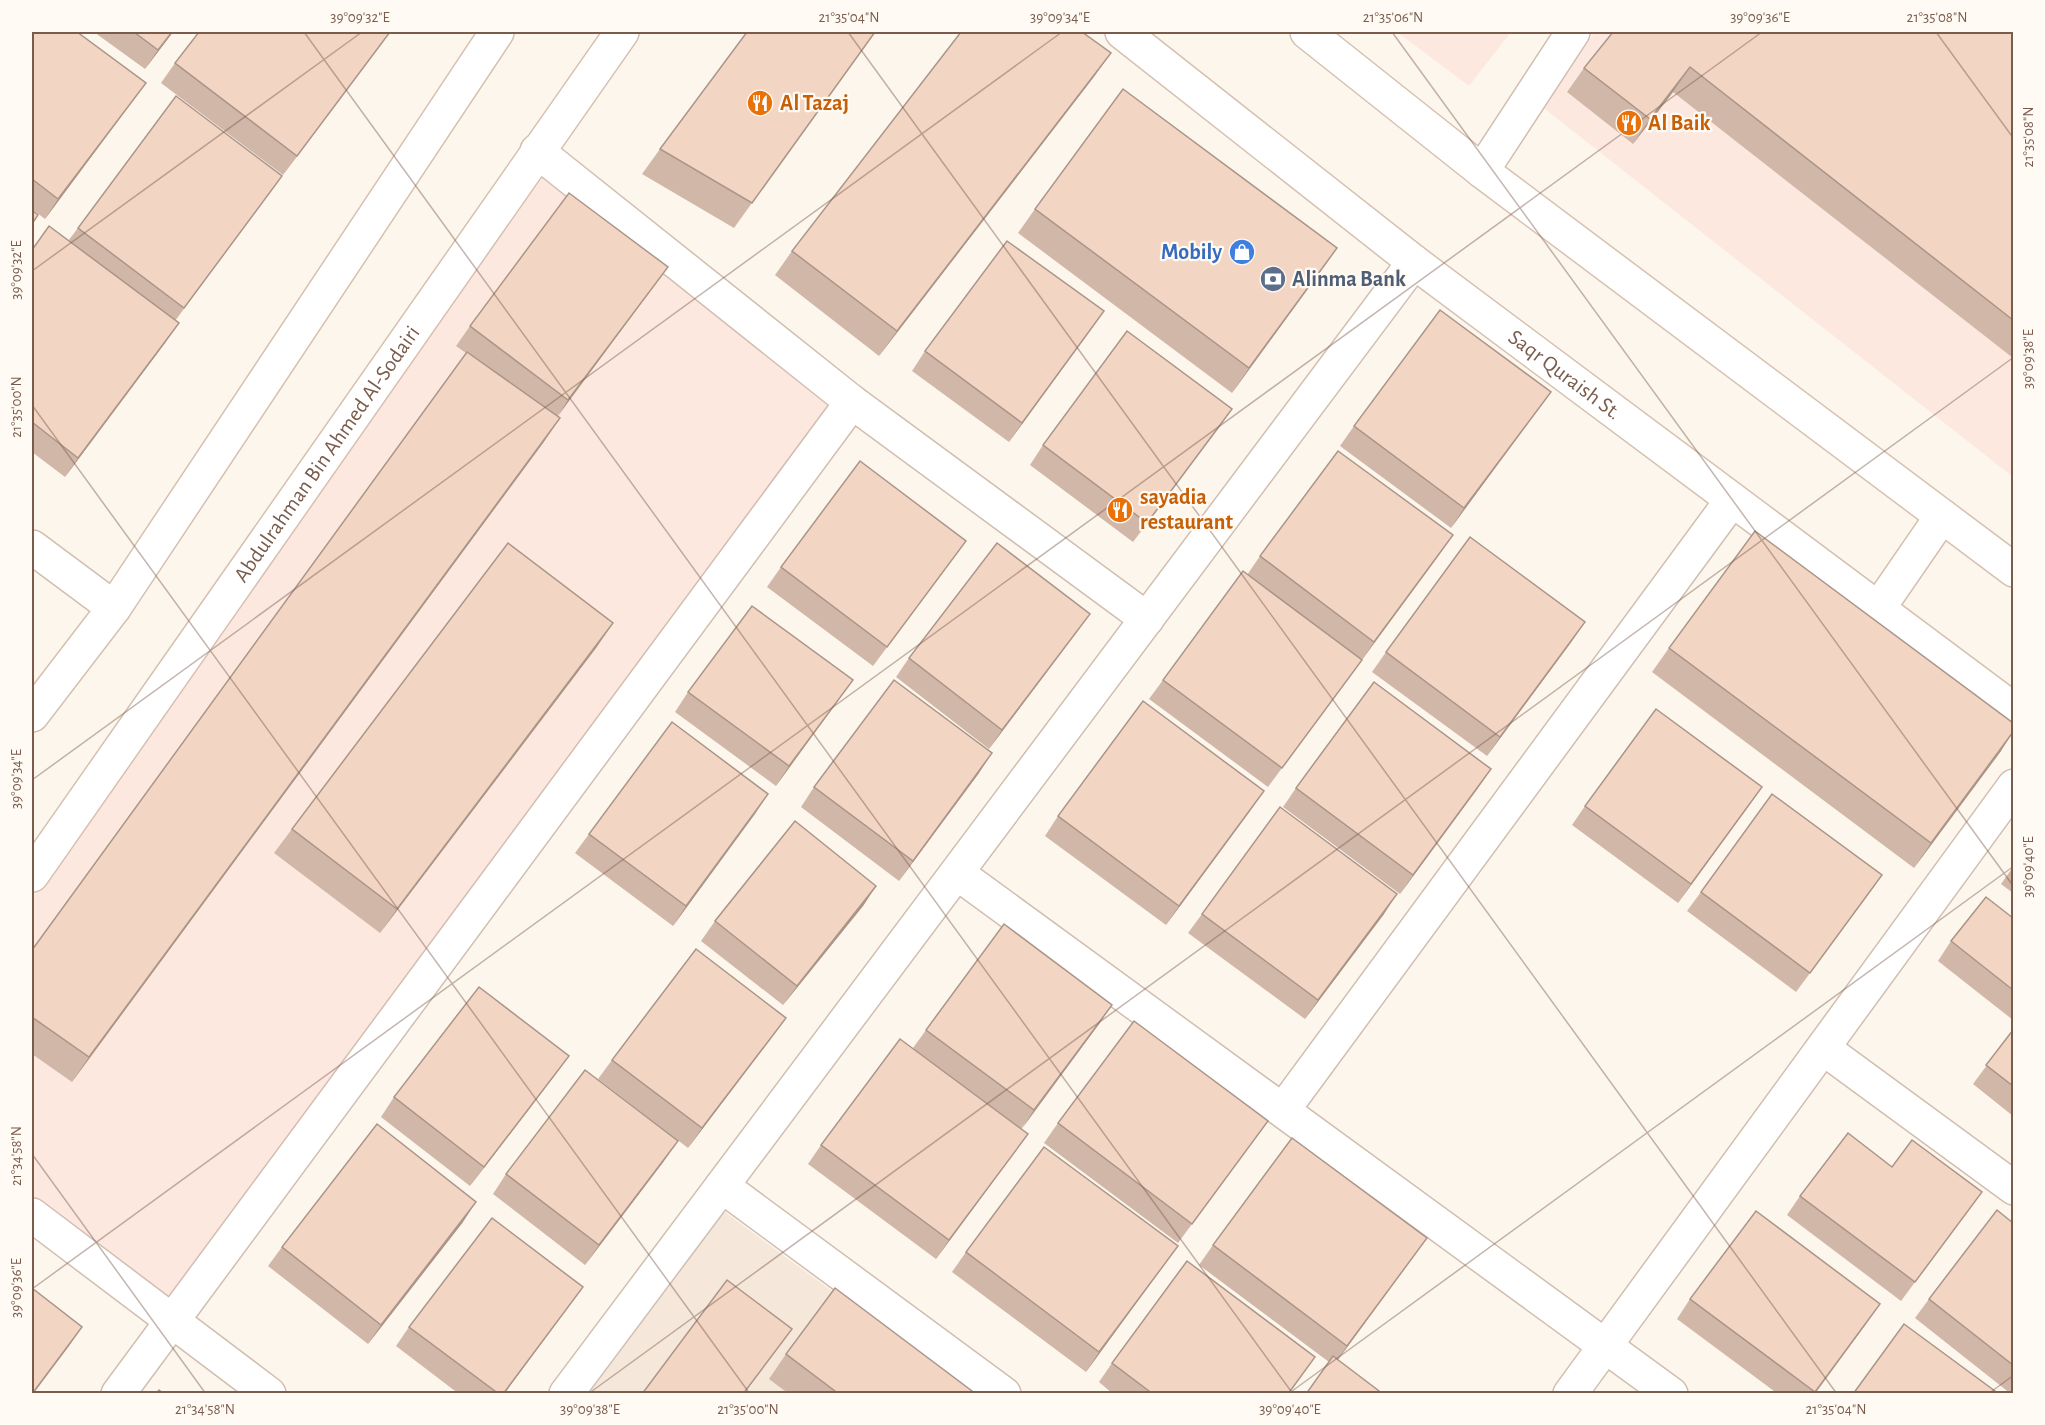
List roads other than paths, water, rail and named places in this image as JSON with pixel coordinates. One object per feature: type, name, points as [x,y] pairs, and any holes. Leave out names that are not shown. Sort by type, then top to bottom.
[{"type":"street","points":[[32,715],[114,608],[497,32]]},
{"type":"street","name":"Abdulrahman Bin Ahmed Al-Sodairi","points":[[32,875],[622,32]]},
{"type":"street","name":"Saqr Quraish St.","points":[[1122,32],[1414,262],[2013,710]]},
{"type":"street","points":[[1307,32],[1482,171],[2013,570]]},
{"type":"street","points":[[1482,171],[1573,32]]},
{"type":"street","points":[[537,151],[852,402],[1147,619]]},
{"type":"street","points":[[566,1394],[1414,262]]},
{"type":"street","points":[[118,1394],[852,402]]},
{"type":"street","points":[[1283,1110],[1732,500]]},
{"type":"street","points":[[1878,609],[1942,516]]},
{"type":"street","points":[[32,547],[114,608]]},
{"type":"street","points":[[1570,1394],[2013,786]]},
{"type":"street","points":[[957,873],[1671,1394]]},
{"type":"street","points":[[1823,1048],[2013,1188]]},
{"type":"street","points":[[722,1186],[1004,1394]]},
{"type":"street","points":[[32,1215],[269,1394]]},
{"type":"place","name":"Al Tazaj","points":[[760,103]]},
{"type":"place","name":"Al Baik","points":[[1629,123]]},
{"type":"place","name":"Mobily","points":[[1242,252]]},
{"type":"place","name":"Alinma Bank","points":[[1273,279]]},
{"type":"place","name":"sayadia restaurant","points":[[1120,510]]}]
